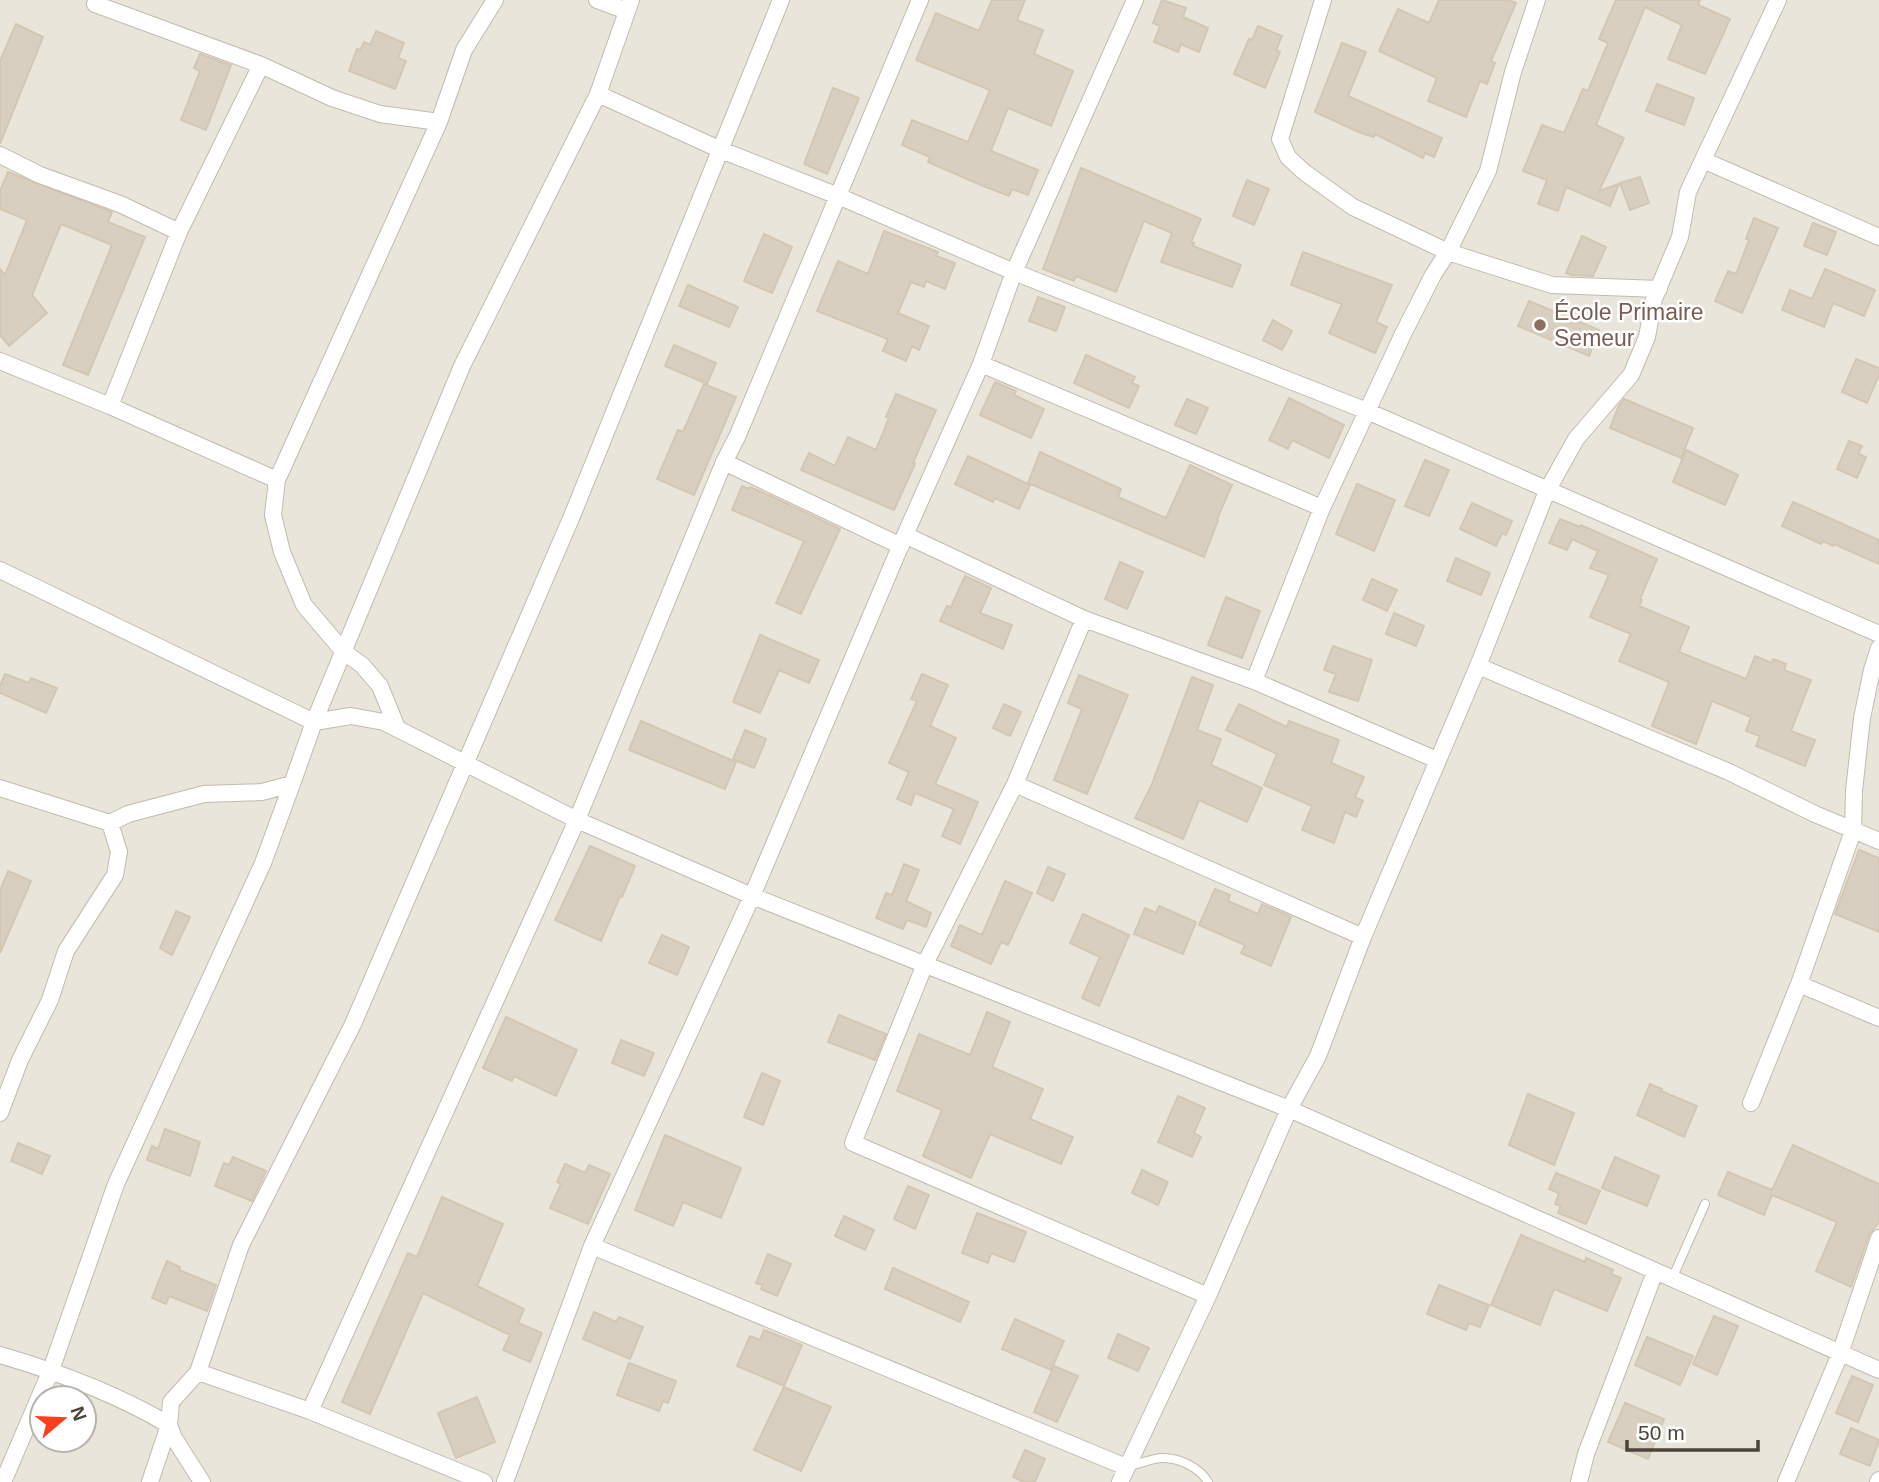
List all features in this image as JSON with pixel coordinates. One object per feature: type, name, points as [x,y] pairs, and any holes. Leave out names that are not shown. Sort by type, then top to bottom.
[{"type":"street","points":[[397,728],[380,687],[362,665],[344,652],[304,605],[282,552],[273,515],[277,480],[439,122],[464,50],[495,0]]},
{"type":"street","points":[[3,1482],[51,1370],[116,1184],[263,863],[314,722],[462,366],[598,94],[629,6],[597,0]]},
{"type":"street","points":[[150,1482],[169,1425],[171,1402],[198,1372],[241,1245],[353,1024],[577,503],[781,0]]},
{"type":"street","points":[[310,1411],[577,820],[724,462],[737,437],[920,0]]},
{"type":"street","points":[[505,1482],[592,1246],[752,896],[981,364],[1014,272],[1135,0]]},
{"type":"street","points":[[1323,0],[1280,139],[1288,157],[1304,172],[1353,207],[1448,252],[1552,285],[1659,289]]},
{"type":"street","points":[[1254,681],[1322,508],[1409,322],[1448,252],[1488,171],[1513,72],[1537,0]]},
{"type":"street","points":[[592,1246],[1123,1475],[1208,1296],[1289,1109],[1318,1056],[1363,937],[1478,666],[1547,491],[1576,439],[1631,375],[1647,337],[1654,299],[1680,236],[1688,192],[1778,0]]},
{"type":"street","points":[[95,4],[261,65],[332,98],[380,114],[439,122]]},
{"type":"street","points":[[110,406],[179,232],[261,65]]},
{"type":"street","points":[[598,94],[721,150],[838,196],[1014,272],[1367,411],[1879,634]]},
{"type":"street","points":[[0,155],[40,175],[120,204],[179,232]]},
{"type":"street","points":[[1703,160],[1879,237]]},
{"type":"street","points":[[0,361],[277,480]]},
{"type":"street","points":[[981,364],[1322,508]]},
{"type":"street","points":[[724,462],[1084,619],[1254,681],[1437,760]]},
{"type":"street","points":[[0,570],[314,722],[351,716],[384,722],[577,820],[752,896],[1289,1109],[1879,1370]]},
{"type":"street","points":[[1084,619],[1014,784],[925,964],[853,1143],[1208,1296]]},
{"type":"street","points":[[1751,1103],[1799,984],[1853,831],[1854,791],[1862,718],[1879,648]]},
{"type":"street","points":[[1478,666],[1729,772],[1879,841]]},
{"type":"street","points":[[0,788],[110,823],[128,814],[204,794],[262,792],[292,784]]},
{"type":"street","points":[[1014,784],[1363,937]]},
{"type":"street","points":[[0,1113],[20,1060],[50,1000],[66,951],[116,875],[119,852],[110,823]]},
{"type":"street","points":[[1799,984],[1879,1018]]},
{"type":"street","points":[[1786,1482],[1840,1354],[1879,1238]]},
{"type":"street","points":[[1579,1482],[1586,1454],[1655,1272]]},
{"type":"street","points":[[0,1355],[51,1370],[141,1409],[169,1425],[174,1438],[202,1482]]},
{"type":"street","points":[[198,1372],[310,1411],[484,1482]]},
{"type":"lane","points":[[1672,1279],[1705,1205]]},
{"type":"lane","points":[[1123,1475],[1163,1458],[1187,1463],[1204,1475],[1208,1482]]},
{"type":"shaded area","points":[[0,0],[1879,0],[1879,1482],[0,1482]]},
{"type":"building","points":[[992,0],[1025,0],[1017,20],[1043,30],[1034,54],[1073,71],[1051,126],[1008,108],[991,151],[1038,170],[1028,195],[1012,189],[1009,196],[981,185],[928,162],[930,157],[902,145],[912,120],[968,142],[990,90],[916,60],[936,13],[979,31]]},
{"type":"building","points":[[1162,0],[1186,8],[1183,17],[1208,28],[1199,52],[1181,44],[1178,52],[1154,42],[1160,26],[1153,23]]},
{"type":"building","points":[[1439,0],[1508,0],[1516,3],[1491,61],[1495,63],[1487,84],[1480,81],[1466,117],[1428,101],[1437,78],[1379,51],[1398,9],[1429,23]]},
{"type":"building","points":[[1616,0],[1700,0],[1698,5],[1730,19],[1705,74],[1668,59],[1682,25],[1645,7],[1596,125],[1624,138],[1599,191],[1619,184],[1610,206],[1566,187],[1558,211],[1538,204],[1547,180],[1523,171],[1542,125],[1564,133],[1583,89],[1588,91],[1608,43],[1599,39]]},
{"type":"building","points":[[16,24],[43,37],[0,144],[0,61]]},
{"type":"building","points":[[1258,26],[1282,36],[1276,50],[1280,52],[1265,88],[1234,74],[1249,39],[1252,40]]},
{"type":"building","points":[[376,31],[404,43],[398,58],[406,61],[395,89],[349,71],[357,49],[360,50],[364,42],[370,45]]},
{"type":"building","points":[[1342,43],[1366,52],[1348,96],[1442,138],[1434,157],[1425,153],[1423,158],[1375,134],[1374,137],[1361,133],[1315,112]]},
{"type":"building","points":[[200,54],[231,65],[206,130],[181,120],[200,71],[194,68]]},
{"type":"building","points":[[1657,84],[1694,98],[1684,125],[1646,111]]},
{"type":"building","points":[[833,88],[859,98],[827,174],[804,164]]},
{"type":"building","points":[[1081,168],[1201,219],[1191,242],[1194,243],[1193,246],[1241,265],[1232,287],[1161,262],[1172,233],[1144,221],[1116,292],[1076,276],[1074,281],[1043,269]]},
{"type":"building","points":[[8,172],[112,212],[108,222],[145,237],[88,375],[63,365],[112,245],[61,224],[32,295],[47,313],[9,346],[0,335],[0,269],[5,275],[27,220],[0,209],[0,191]]},
{"type":"building","points":[[1640,177],[1649,203],[1630,210],[1620,183]]},
{"type":"building","points":[[1247,180],[1269,189],[1254,225],[1233,216]]},
{"type":"building","points":[[1754,218],[1778,228],[1742,313],[1715,301],[1728,271],[1736,274]]},
{"type":"building","points":[[1813,223],[1836,232],[1827,255],[1804,246]]},
{"type":"building","points":[[884,231],[938,252],[936,256],[955,263],[945,289],[926,281],[924,287],[911,282],[898,313],[929,326],[919,350],[912,346],[906,361],[883,351],[888,339],[817,311],[838,261],[868,274]]},
{"type":"building","points":[[764,234],[792,247],[772,293],[744,281]]},
{"type":"building","points":[[1582,236],[1606,247],[1593,276],[1566,273]]},
{"type":"building","points":[[1303,252],[1392,285],[1376,322],[1387,327],[1375,353],[1329,333],[1342,304],[1291,285]]},
{"type":"building","points":[[1825,269],[1875,290],[1864,316],[1833,303],[1824,327],[1782,310],[1790,290],[1812,299]]},
{"type":"building","points":[[688,285],[738,307],[729,327],[679,306]]},
{"type":"building","points":[[1038,297],[1065,307],[1056,331],[1029,321]]},
{"type":"building","points":[[1529,301],[1599,330],[1589,356],[1518,326]]},
{"type":"building","points":[[1273,320],[1292,331],[1282,350],[1263,340]]},
{"type":"building","points":[[674,345],[716,363],[707,384],[665,366]]},
{"type":"building","points":[[1086,355],[1135,377],[1132,383],[1139,386],[1129,408],[1074,383]]},
{"type":"building","points":[[1856,359],[1879,368],[1879,375],[1867,403],[1842,392]]},
{"type":"building","points":[[995,382],[1016,391],[1014,395],[1044,409],[1031,438],[980,415]]},
{"type":"building","points":[[704,384],[736,397],[694,495],[657,479],[678,430],[683,432]]},
{"type":"building","points":[[896,394],[936,410],[894,510],[801,470],[809,453],[835,466],[848,437],[876,450]]},
{"type":"building","points":[[1289,398],[1344,425],[1329,458],[1292,440],[1288,449],[1269,440]]},
{"type":"building","points":[[1187,399],[1208,408],[1196,434],[1175,425]]},
{"type":"building","points":[[1624,399],[1693,428],[1681,458],[1610,428]]},
{"type":"building","points":[[1849,441],[1862,446],[1858,454],[1866,457],[1857,478],[1837,469]]},
{"type":"building","points":[[1686,450],[1738,475],[1725,505],[1673,482]]},
{"type":"building","points":[[1040,452],[1121,489],[1118,497],[1166,518],[1190,465],[1232,485],[1204,557],[1028,483]]},
{"type":"building","points":[[968,456],[1030,485],[1019,509],[995,498],[993,502],[955,484]]},
{"type":"building","points":[[1425,460],[1449,470],[1429,516],[1405,506]]},
{"type":"building","points":[[1357,484],[1395,500],[1374,551],[1336,534]]},
{"type":"building","points":[[742,486],[773,497],[840,529],[801,614],[776,603],[804,541],[732,510]]},
{"type":"building","points":[[1793,502],[1879,540],[1879,564],[1834,544],[1833,546],[1823,541],[1821,544],[1782,526]]},
{"type":"building","points":[[1472,503],[1512,521],[1506,535],[1502,533],[1496,546],[1460,529]]},
{"type":"building","points":[[1560,519],[1580,527],[1581,525],[1657,559],[1639,606],[1689,627],[1679,652],[1746,679],[1755,656],[1772,663],[1773,659],[1786,664],[1784,670],[1811,680],[1791,731],[1815,740],[1805,766],[1756,746],[1760,736],[1746,731],[1751,717],[1712,701],[1696,744],[1652,726],[1669,682],[1619,661],[1631,634],[1590,617],[1609,575],[1590,568],[1598,551],[1572,539],[1567,550],[1549,543]]},
{"type":"building","points":[[1456,558],[1490,573],[1481,595],[1447,581]]},
{"type":"building","points":[[1120,562],[1143,572],[1127,609],[1105,599]]},
{"type":"building","points":[[965,576],[991,588],[980,613],[1012,625],[1003,649],[940,621],[947,606],[951,607]]},
{"type":"building","points":[[1372,579],[1397,590],[1387,611],[1363,600]]},
{"type":"building","points":[[1226,597],[1260,611],[1242,658],[1208,645]]},
{"type":"building","points":[[1394,613],[1424,626],[1416,646],[1386,634]]},
{"type":"building","points":[[760,635],[819,660],[809,683],[779,670],[760,713],[733,702]]},
{"type":"building","points":[[1333,646],[1372,660],[1358,701],[1329,692],[1336,674],[1324,670]]},
{"type":"building","points":[[5,674],[29,683],[31,678],[57,688],[46,713],[0,693]]},
{"type":"building","points":[[922,674],[948,685],[930,726],[956,738],[935,784],[978,802],[960,844],[942,836],[954,809],[915,793],[911,805],[897,799],[909,772],[889,763],[917,701],[911,699]]},
{"type":"building","points":[[1079,675],[1128,695],[1087,794],[1054,780],[1082,709],[1068,703]]},
{"type":"building","points":[[1192,677],[1213,685],[1197,730],[1221,739],[1211,765],[1262,788],[1247,822],[1199,800],[1183,839],[1135,818],[1152,784]]},
{"type":"building","points":[[1004,704],[1021,712],[1010,736],[993,728]]},
{"type":"building","points":[[1239,704],[1287,727],[1289,721],[1339,740],[1331,763],[1364,777],[1355,797],[1363,801],[1356,817],[1345,812],[1334,843],[1302,830],[1312,806],[1264,785],[1277,754],[1226,730]]},
{"type":"building","points":[[641,721],[736,762],[725,789],[629,750]]},
{"type":"building","points":[[745,730],[766,739],[754,768],[733,759]]},
{"type":"building","points":[[590,846],[635,866],[601,941],[555,920]]},
{"type":"building","points":[[1859,850],[1879,858],[1879,932],[1835,914]]},
{"type":"building","points":[[904,864],[919,870],[906,901],[931,913],[926,927],[907,920],[903,929],[876,918],[886,893],[892,895]]},
{"type":"building","points":[[1048,867],[1065,874],[1053,901],[1037,893]]},
{"type":"building","points":[[8,871],[31,881],[0,953],[0,891]]},
{"type":"building","points":[[1005,881],[1032,893],[1008,945],[1001,942],[991,964],[951,946],[960,925],[982,935]]},
{"type":"building","points":[[1215,889],[1230,895],[1228,901],[1258,914],[1262,904],[1291,917],[1271,966],[1241,953],[1245,945],[1199,925]]},
{"type":"building","points":[[1159,906],[1196,922],[1183,954],[1134,934],[1145,908],[1156,913]]},
{"type":"building","points":[[176,911],[190,917],[172,955],[160,948]]},
{"type":"building","points":[[1083,914],[1129,935],[1099,1006],[1082,998],[1100,957],[1070,943]]},
{"type":"building","points":[[662,935],[689,947],[677,975],[649,963]]},
{"type":"building","points":[[987,1012],[1010,1022],[992,1067],[1043,1089],[1030,1119],[1073,1137],[1061,1164],[990,1134],[971,1178],[923,1156],[942,1110],[897,1091],[919,1034],[970,1055]]},
{"type":"building","points":[[839,1015],[886,1034],[875,1060],[828,1042]]},
{"type":"building","points":[[506,1017],[577,1050],[556,1096],[514,1076],[512,1081],[483,1068]]},
{"type":"building","points":[[621,1040],[654,1053],[644,1076],[612,1063]]},
{"type":"building","points":[[762,1073],[780,1081],[763,1125],[744,1117]]},
{"type":"building","points":[[1650,1084],[1697,1106],[1684,1137],[1637,1115]]},
{"type":"building","points":[[1528,1094],[1574,1113],[1554,1165],[1509,1145]]},
{"type":"building","points":[[1178,1096],[1205,1108],[1194,1133],[1201,1137],[1192,1157],[1158,1142]]},
{"type":"building","points":[[165,1129],[200,1142],[190,1176],[147,1160],[152,1146],[158,1149]]},
{"type":"building","points":[[665,1135],[741,1168],[721,1218],[683,1202],[673,1226],[635,1210]]},
{"type":"building","points":[[18,1143],[50,1156],[42,1174],[11,1161]]},
{"type":"building","points":[[1793,1145],[1879,1184],[1879,1222],[1869,1235],[1851,1287],[1816,1271],[1837,1222],[1772,1195],[1764,1215],[1718,1195],[1728,1172],[1772,1190]]},
{"type":"building","points":[[233,1157],[266,1171],[252,1201],[215,1186],[224,1163],[229,1165]]},
{"type":"building","points":[[1615,1157],[1659,1176],[1647,1206],[1602,1188]]},
{"type":"building","points":[[565,1164],[585,1173],[589,1165],[610,1174],[588,1224],[550,1208],[561,1184],[557,1182]]},
{"type":"building","points":[[1142,1170],[1168,1182],[1158,1205],[1132,1193]]},
{"type":"building","points":[[1556,1173],[1600,1191],[1586,1224],[1558,1213],[1561,1206],[1555,1204],[1559,1193],[1549,1189]]},
{"type":"building","points":[[908,1186],[929,1195],[915,1229],[894,1219]]},
{"type":"building","points":[[442,1197],[503,1224],[477,1286],[524,1309],[518,1323],[542,1333],[530,1362],[503,1350],[510,1335],[423,1293],[370,1414],[342,1402],[408,1253],[417,1257]]},
{"type":"building","points":[[977,1213],[1026,1232],[1014,1262],[991,1253],[988,1263],[962,1253]]},
{"type":"building","points":[[844,1216],[874,1230],[865,1250],[835,1236]]},
{"type":"building","points":[[1521,1235],[1585,1262],[1586,1258],[1613,1270],[1611,1274],[1621,1278],[1607,1311],[1554,1289],[1540,1325],[1491,1305]]},
{"type":"building","points":[[768,1254],[791,1264],[777,1296],[761,1289],[763,1285],[756,1283]]},
{"type":"building","points":[[167,1261],[180,1267],[179,1270],[216,1285],[207,1311],[169,1296],[166,1304],[152,1298]]},
{"type":"building","points":[[893,1268],[969,1302],[960,1322],[885,1289]]},
{"type":"building","points":[[1439,1285],[1489,1305],[1480,1327],[1469,1323],[1466,1330],[1427,1314]]},
{"type":"building","points":[[594,1312],[616,1322],[619,1317],[643,1327],[630,1359],[583,1339]]},
{"type":"building","points":[[1714,1316],[1738,1326],[1717,1375],[1693,1364]]},
{"type":"building","points":[[1015,1319],[1064,1341],[1051,1370],[1002,1349]]},
{"type":"building","points":[[764,1330],[802,1345],[784,1386],[737,1366],[750,1336],[760,1340]]},
{"type":"building","points":[[1118,1334],[1149,1348],[1138,1371],[1108,1358]]},
{"type":"building","points":[[1647,1337],[1693,1356],[1680,1385],[1635,1365]]},
{"type":"building","points":[[629,1363],[676,1381],[668,1403],[663,1401],[659,1411],[617,1395]]},
{"type":"building","points":[[1054,1366],[1078,1376],[1057,1422],[1034,1412]]},
{"type":"building","points":[[1852,1376],[1873,1385],[1858,1422],[1836,1413]]},
{"type":"building","points":[[784,1387],[831,1407],[801,1471],[754,1450]]},
{"type":"building","points":[[477,1397],[495,1442],[456,1458],[438,1413]]},
{"type":"building","points":[[1625,1403],[1664,1419],[1648,1459],[1608,1442]]},
{"type":"building","points":[[1851,1428],[1879,1440],[1870,1466],[1840,1454]]},
{"type":"building","points":[[1025,1450],[1045,1459],[1035,1482],[1024,1482],[1013,1477]]},
{"type":"place","name":"École Primaire Semeur","points":[[1540,325]]}]
